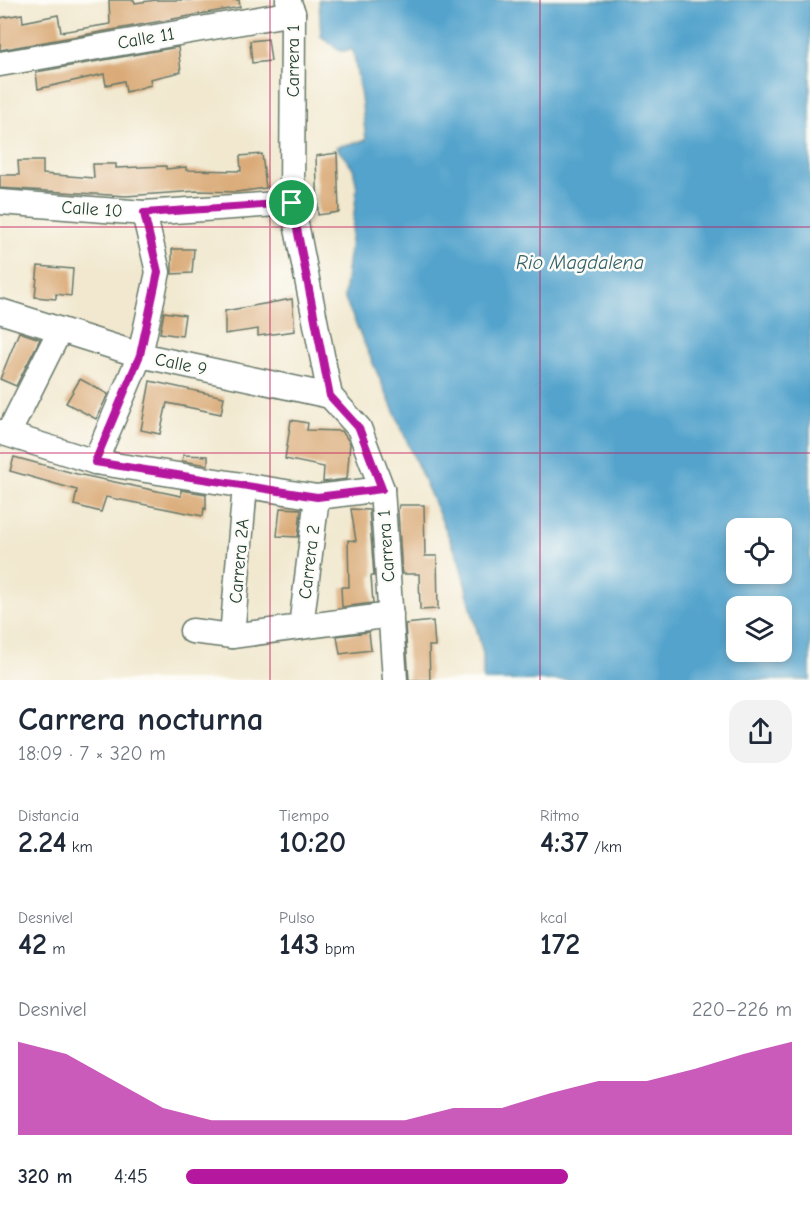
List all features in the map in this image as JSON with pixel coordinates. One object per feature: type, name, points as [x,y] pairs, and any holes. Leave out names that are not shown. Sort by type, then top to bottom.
[{"type":"street","name":"Calle 11","points":[[0,64],[290,6]]},
{"type":"street","name":"Carrera 1","points":[[290,6],[292,203],[330,396],[359,428],[382,489],[395,680]]},
{"type":"street","name":"Calle 10","points":[[0,202],[144,213],[292,203]]},
{"type":"street","points":[[95,462],[140,355],[158,272],[144,213]]},
{"type":"street","name":"Calle 9","points":[[0,311],[140,355],[330,396]]},
{"type":"street","points":[[60,330],[4,433],[95,462],[317,497],[382,489]]},
{"type":"street","name":"Carrera 2A","points":[[232,636],[245,486]]},
{"type":"street","name":"Carrera 2","points":[[301,627],[317,497]]},
{"type":"street","points":[[192,631],[232,636],[391,615]]},
{"type":"water","name":"Rio Magdalena","points":[[319,0],[810,0],[810,680],[483,680],[483,654],[459,560],[344,297],[357,188],[353,168],[336,147],[366,140],[353,50],[340,51],[321,36]]},
{"type":"building","points":[[109,0],[134,0],[135,3],[156,0],[239,0],[240,7],[0,50],[0,18],[22,14],[23,22],[58,15],[61,32],[110,24]]},
{"type":"building","points":[[268,39],[271,61],[252,63],[250,41]]},
{"type":"building","points":[[178,47],[181,72],[150,79],[151,85],[126,92],[124,81],[106,85],[104,74],[38,89],[36,72]]},
{"type":"building","points":[[337,153],[339,212],[318,215],[316,156]]},
{"type":"building","points":[[262,154],[266,188],[236,192],[197,191],[126,196],[0,188],[0,175],[19,175],[18,161],[43,161],[43,174],[94,178],[93,164],[116,164],[116,168],[166,166],[166,169],[186,167],[186,170],[241,171],[240,156]]},
{"type":"building","points":[[172,249],[194,249],[192,273],[172,274]]},
{"type":"building","points":[[38,266],[73,269],[71,296],[56,294],[56,299],[35,297]]},
{"type":"building","points":[[292,299],[295,331],[258,336],[258,329],[225,334],[225,311]]},
{"type":"building","points":[[164,312],[185,315],[182,336],[160,333]]},
{"type":"building","points":[[19,332],[40,339],[16,386],[0,379]]},
{"type":"building","points":[[80,379],[108,394],[96,419],[66,403]]},
{"type":"building","points":[[150,381],[224,397],[221,414],[167,403],[160,434],[141,430]]},
{"type":"building","points":[[291,420],[308,423],[307,430],[342,431],[350,443],[347,479],[323,482],[324,467],[285,459]]},
{"type":"building","points":[[183,455],[208,456],[208,465],[182,461]]},
{"type":"building","points":[[14,457],[77,474],[181,496],[181,490],[206,494],[206,509],[204,508],[203,516],[106,497],[101,512],[74,505],[77,490],[10,471]]},
{"type":"building","points":[[399,505],[424,505],[425,556],[437,556],[438,609],[420,610],[419,574],[402,574]]},
{"type":"building","points":[[280,508],[301,509],[298,537],[277,536]]},
{"type":"building","points":[[351,509],[369,510],[374,576],[371,576],[373,603],[342,607],[341,587],[349,587],[348,540],[356,541]]},
{"type":"building","points":[[433,621],[435,646],[429,646],[430,680],[409,680],[405,624]]},
{"type":"building","points":[[369,632],[371,650],[340,654],[337,636]]},
{"type":"route","points":[[292,203],[330,396],[359,428],[382,489],[317,497],[95,462],[140,355],[158,272],[144,213],[292,203]]}]
